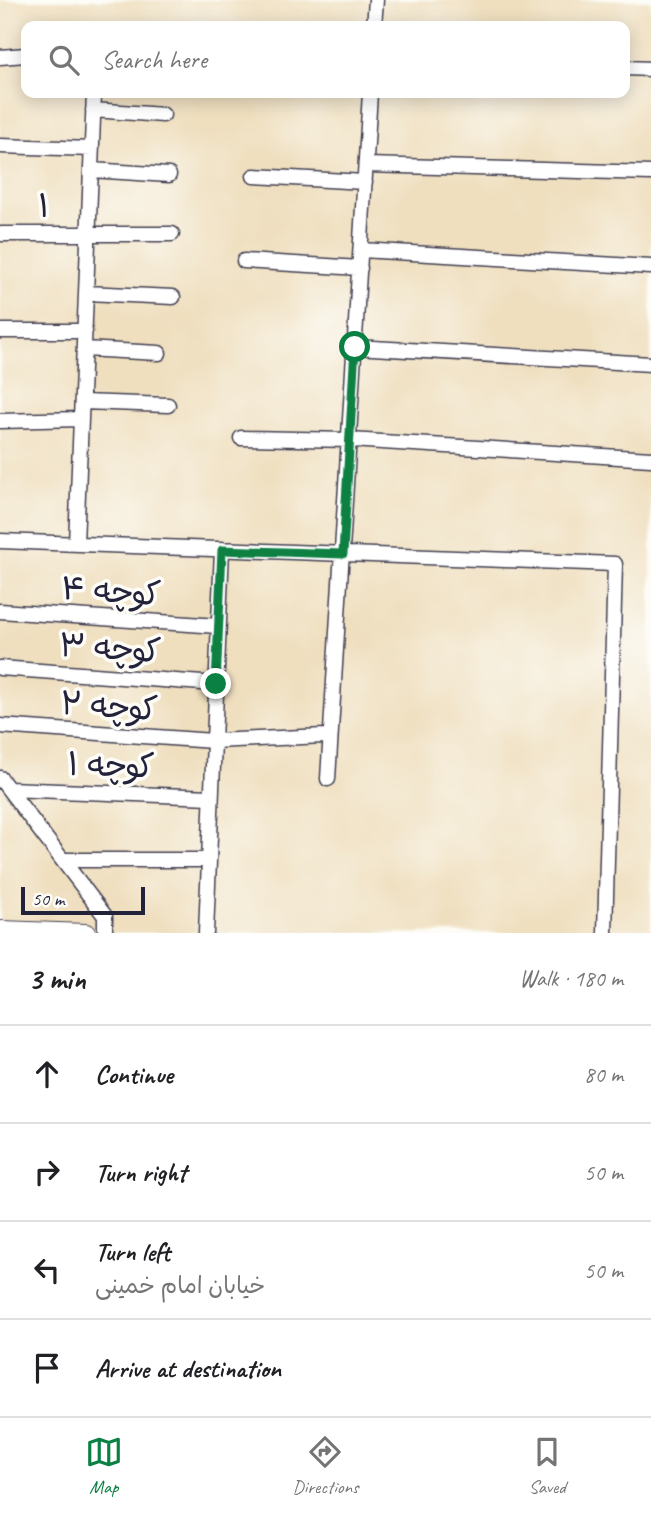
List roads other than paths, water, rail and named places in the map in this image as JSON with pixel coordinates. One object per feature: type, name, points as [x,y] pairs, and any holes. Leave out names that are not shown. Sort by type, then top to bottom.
[{"type":"street","points":[[374,21],[376,0]]},
{"type":"street","points":[[0,57],[21,55]]},
{"type":"street","points":[[630,68],[651,69]]},
{"type":"street","points":[[76,544],[94,98]]},
{"type":"street","points":[[328,779],[370,98]]},
{"type":"street","points":[[93,110],[163,115]]},
{"type":"street","points":[[0,146],[92,149]]},
{"type":"street","points":[[366,165],[651,173]]},
{"type":"street","points":[[91,170],[169,175]]},
{"type":"street","points":[[254,176],[365,182]]},
{"type":"street","name":"۱","points":[[0,234],[172,234]]},
{"type":"street","points":[[361,250],[651,267]]},
{"type":"street","points":[[244,261],[360,268]]},
{"type":"street","points":[[86,293],[173,297]]},
{"type":"street","points":[[0,331],[85,331]]},
{"type":"street","points":[[355,347],[651,364]]},
{"type":"street","points":[[84,349],[159,353]]},
{"type":"street","points":[[82,402],[168,405]]},
{"type":"street","points":[[0,421],[81,419]]},
{"type":"street","points":[[241,438],[350,440],[651,459]]},
{"type":"street","points":[[0,541],[615,564],[605,933]]},
{"type":"street","points":[[206,933],[222,550]]},
{"type":"street","name":"کوچه ۴","points":[[0,611],[218,626]]},
{"type":"street","name":"کوچه ۳","points":[[0,668],[216,684]]},
{"type":"street","name":"کوچه ۲","points":[[0,726],[213,741],[325,736]]},
{"type":"street","points":[[4,783],[105,916],[105,933]]},
{"type":"street","name":"کوچه ۱","points":[[4,783],[211,797]]},
{"type":"street","points":[[64,860],[209,860]]},
{"type":"street","points":[[0,930],[86,933]]}]
